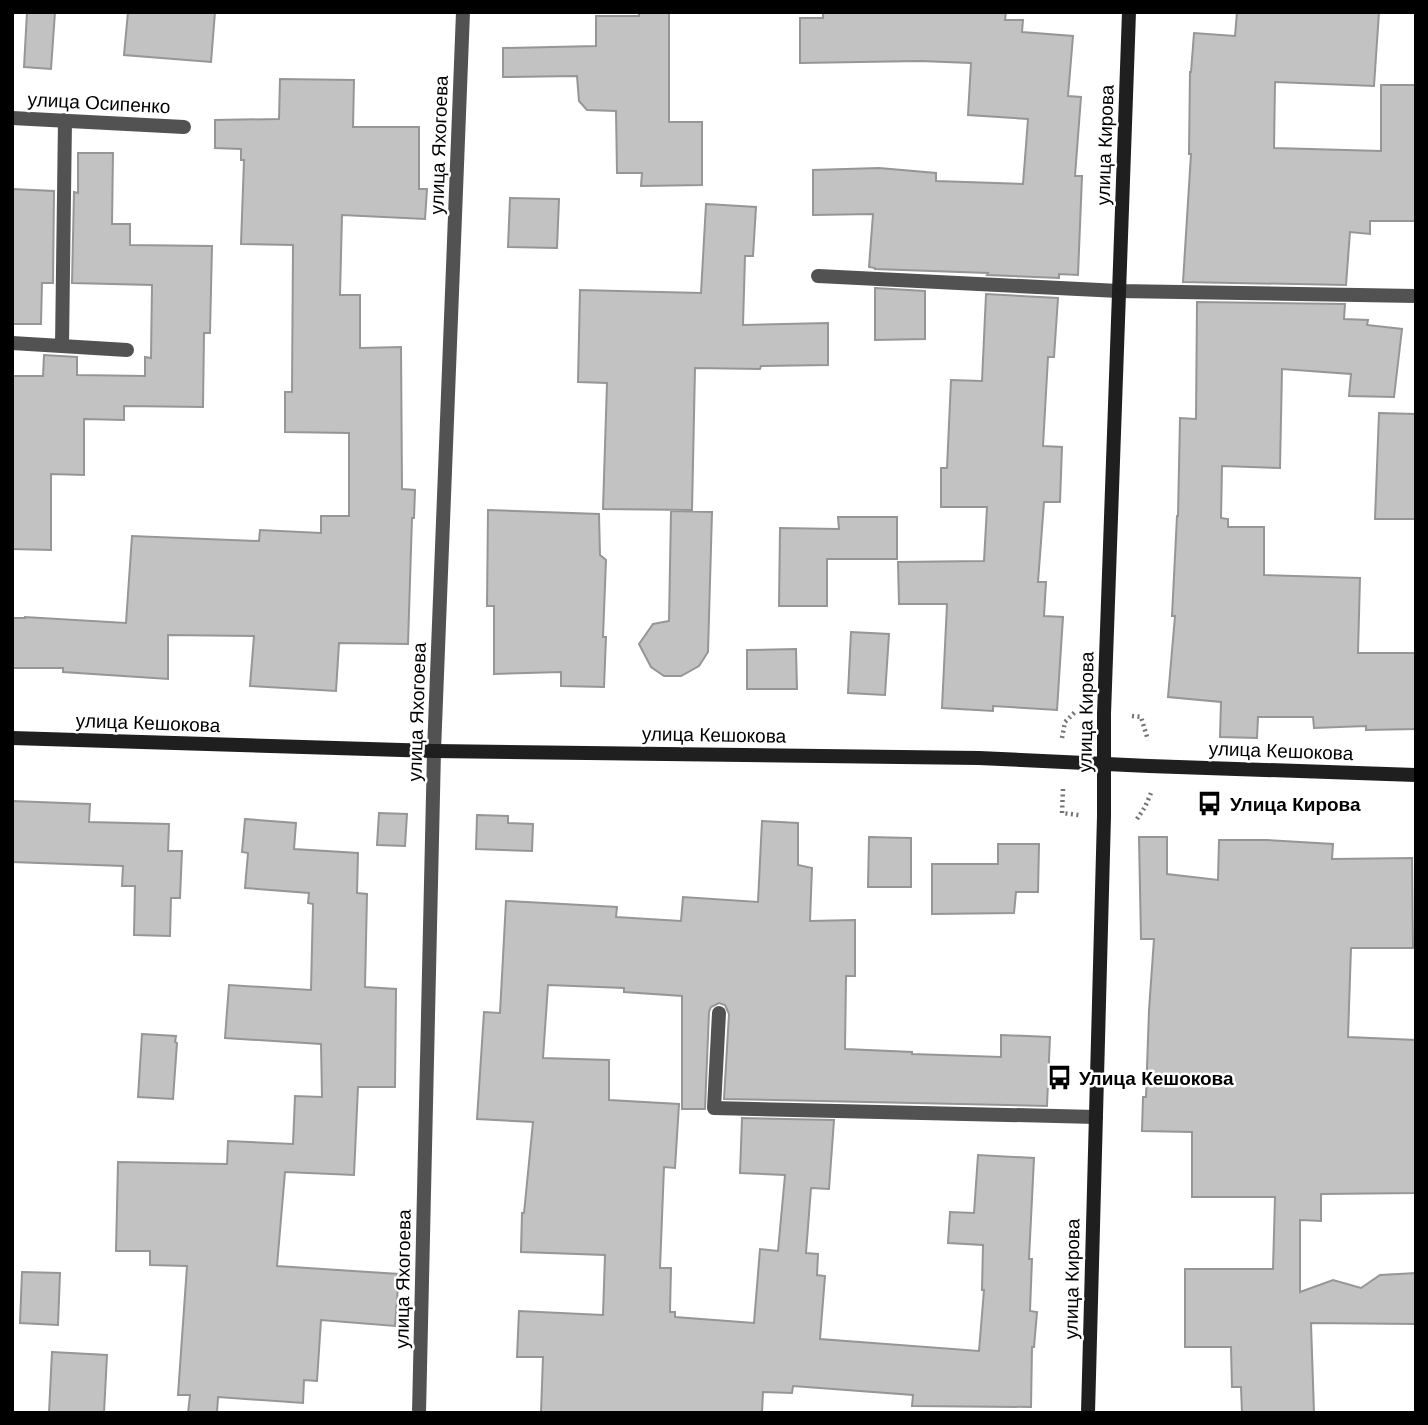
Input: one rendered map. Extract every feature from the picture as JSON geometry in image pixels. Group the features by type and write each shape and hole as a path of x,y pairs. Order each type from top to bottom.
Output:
{"main road":[{"name":"улица Кирова","path":"1088,1413 1104,700 1129,12"},
{"name":"улица Кешокова","path":"12,738 434,751 979,758 1416,775"}],"street":[{"name":"улица Яхогоева","path":"419,1413 434,751 463,12"},
{"name":"улица Осипенко","path":"12,118 184,127"},
{"path":"62,346 65,120"},
{"path":"818,276 1119,291 1416,296"},
{"path":"12,343 127,350"},
{"path":"719,1013 714,1108 1096,1117"}],"path":[{"path":"1062,738 1065,722 1075,712"},
{"path":"1132,716 1141,716 1148,740"},
{"path":"1063,789 1062,813 1082,815"},
{"path":"1137,819 1151,793"}],"building":[{"path":"27,12 55,12 51,69 24,67"},
{"path":"128,12 215,12 211,62 124,55"},
{"path":"639,12 669,12 669,122 702,122 702,185 641,186 642,173 617,173 616,111 587,110 579,101 577,76 503,77 503,48 596,46 596,16 639,16"},
{"path":"823,12 1006,12 1005,20 1023,20 1022,32 1073,36 1068,96 1081,97 1075,176 1082,176 1078,275 1059,274 1059,278 875,269 869,267 873,214 813,215 813,170 879,168 936,173 936,181 1023,184 1028,119 968,115 971,63 800,63 800,18 823,18"},
{"path":"1237,12 1379,12 1374,86 1275,82 1274,148 1381,151 1381,85 1416,85 1416,221 1370,221 1370,234 1350,232 1346,285 1183,282 1191,154 1190,72 1194,33 1235,36"},
{"path":"280,79 354,80 353,127 419,127 419,189 427,189 425,219 342,215 340,295 360,295 360,348 401,347 402,489 415,490 408,644 339,643 336,691 250,686 254,636 168,635 168,679 63,672 63,668 12,668 12,618 126,623 132,536 259,541 260,530 321,533 321,516 349,516 349,433 285,432 285,392 292,392 293,245 241,244 244,160 241,160 241,149 215,148 215,120 279,119"},
{"path":"78,153 113,153 112,224 130,224 130,245 212,246 210,333 204,333 203,407 124,406 124,420 84,419 84,475 51,474 51,550 12,549 12,376 43,376 44,355 77,357 77,375 145,376 145,357 151,358 152,285 72,283 74,192 78,193"},
{"path":"12,189 54,191 53,283 42,283 41,324 12,324"},
{"path":"510,198 559,199 557,248 508,247"},
{"path":"706,204 756,207 753,256 745,256 743,325 828,323 828,365 761,366 760,369 695,368 692,510 603,509 607,383 578,382 580,290 701,293"},
{"path":"875,288 925,291 925,339 875,340"},
{"path":"986,294 1058,298 1054,357 1048,357 1043,446 1062,447 1060,502 1044,502 1038,582 1046,582 1044,616 1063,617 1057,710 993,706 993,711 942,708 947,604 899,604 898,562 984,561 987,507 941,507 941,468 947,468 951,380 982,381"},
{"path":"1197,302 1345,304 1344,319 1368,320 1367,325 1402,329 1394,397 1349,396 1351,374 1282,369 1280,468 1222,466 1221,518 1228,519 1228,527 1264,527 1264,575 1360,578 1358,653 1416,653 1416,729 1366,730 1366,726 1314,728 1313,717 1258,717 1257,738 1220,737 1221,702 1168,697 1175,616 1172,616 1180,418 1196,419"},
{"path":"1379,413 1416,414 1416,519 1375,519"},
{"path":"488,510 599,514 600,555 606,560 604,687 561,686 561,672 494,674 494,606 487,606"},
{"path":"671,511 712,512 708,652 699,666 681,676 664,676 651,667 639,644 653,624 669,621"},
{"path":"838,517 897,517 897,559 827,559 827,606 779,606 780,528 839,529"},
{"path":"851,632 889,634 885,695 848,693"},
{"path":"796,649 797,689 747,689 747,650"},
{"path":"12,801 90,804 89,822 169,824 168,851 182,851 180,898 171,898 170,936 134,935 135,886 122,886 123,866 12,862"},
{"path":"379,813 407,814 405,846 377,845"},
{"path":"477,815 508,816 508,823 533,824 532,851 476,849"},
{"path":"245,819 296,823 294,849 358,853 357,893 367,894 365,987 396,989 395,1087 358,1087 354,1175 285,1172 277,1266 399,1274 395,1326 321,1320 317,1381 304,1380 303,1403 218,1397 217,1413 188,1413 190,1395 178,1395 187,1266 150,1265 150,1251 116,1251 118,1162 227,1164 228,1141 293,1144 295,1096 322,1097 321,1044 225,1038 229,985 311,990 313,904 308,903 309,893 245,888 248,853 242,852"},
{"path":"762,821 798,823 798,865 812,868 810,921 855,920 855,976 846,976 845,1049 1001,1057 1001,1035 1050,1037 1047,1106 724,1099 729,1014 725,1005 719,1003 711,1007 709,1012 705,1109 682,1109 682,996 624,992 624,988 548,985 543,1058 609,1060 609,1100 679,1104 675,1168 664,1167 660,1268 671,1268 670,1312 675,1312 675,1317 754,1323 760,1249 778,1251 785,1175 740,1173 742,1118 834,1120 829,1189 811,1188 806,1253 818,1254 817,1275 825,1276 820,1339 979,1351 984,1290 983,1245 948,1243 950,1212 974,1213 978,1155 1034,1158 1029,1259 1032,1259 1030,1311 1037,1312 1032,1347 1031,1407 912,1406 913,1395 793,1386 792,1393 763,1392 762,1413 541,1413 543,1357 517,1357 519,1311 603,1315 605,1255 521,1252 522,1213 533,1122 477,1119 484,1012 500,1013 506,901 617,907 616,917 681,921 683,897 758,902"},
{"path":"869,837 911,838 911,887 868,887"},
{"path":"1139,837 1167,837 1167,874 1218,880 1219,840 1333,844 1332,859 1412,858 1413,948 1351,948 1348,1037 1416,1040 1416,1193 1321,1194 1321,1221 1300,1220 1300,1292 1333,1280 1361,1288 1380,1275 1416,1273 1416,1324 1311,1323 1314,1413 1242,1413 1241,1387 1232,1387 1231,1347 1185,1347 1185,1269 1273,1269 1275,1197 1192,1197 1192,1132 1142,1131 1154,939 1141,939"},
{"path":"998,844 1039,844 1038,892 1016,892 1014,913 932,914 932,864 998,864"},
{"path":"142,1034 176,1036 173,1099 138,1097"},
{"path":"22,1272 60,1273 58,1325 20,1323"},
{"path":"52,1352 107,1355 104,1413 49,1413"}],"place":[{"name":"Улица Кирова","path":"1210,804"},
{"name":"Улица Кешокова","path":"1059,1078"}]}
